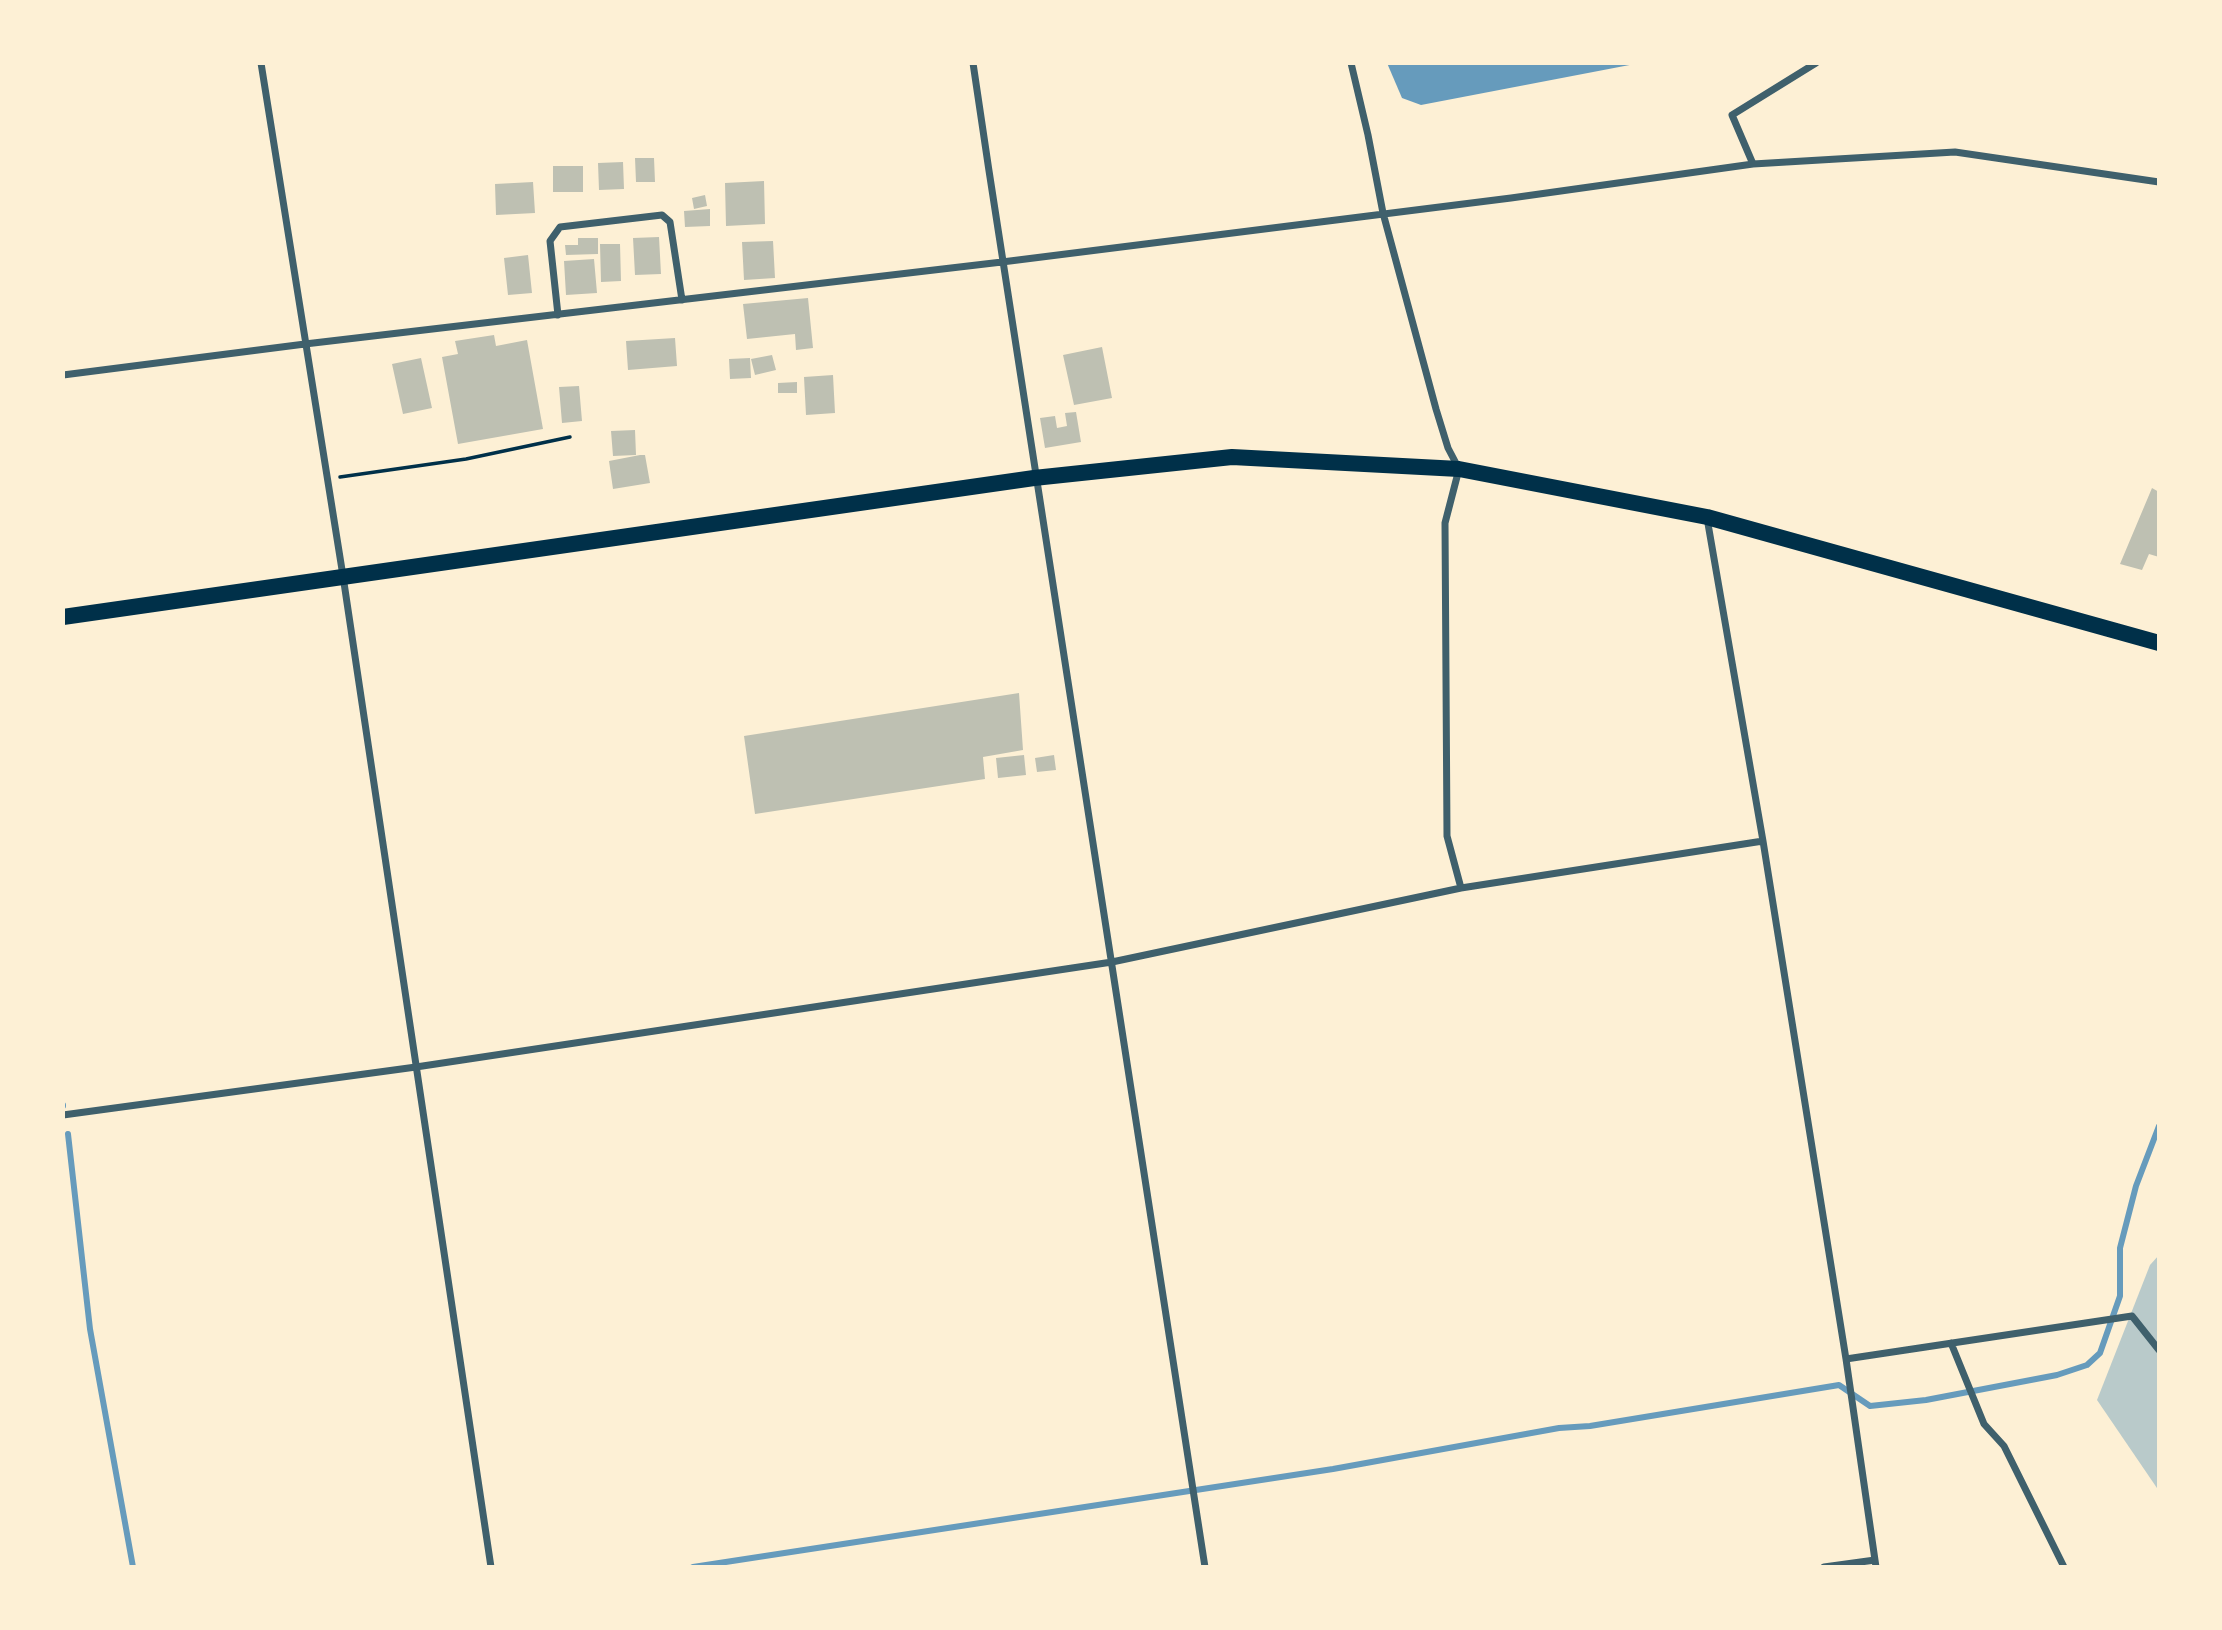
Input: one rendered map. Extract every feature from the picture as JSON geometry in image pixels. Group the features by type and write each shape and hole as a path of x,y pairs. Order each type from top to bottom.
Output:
{"main road":[{"path":"63,617 1034,478 1232,457 1460,469 1707,517 2159,643"}],"street":[{"path":"261,63 343,576 491,1567"},
{"path":"973,63 1034,478 1205,1567"},
{"path":"1351,63 1383,213 1440,422 1448,448 1460,469 1445,523 1445,536 1447,836 1461,888"},
{"path":"1753,164 1732,115 1816,63"},
{"path":"63,376 306,344 1002,262 1511,198 1753,164 1955,152 2159,182"},
{"path":"558,315 550,240 560,227 662,215 670,222 682,300"},
{"path":"1707,517 1763,841 1876,1563 1824,1567"},
{"path":"63,1115 416,1067 1112,962 1461,888 1763,841"},
{"path":"1846,1359 2132,1315 2159,1350"},
{"path":"1951,1343 1984,1424 2004,1446 2064,1567"}],"path":[{"path":"327,479 466,459 570,437"}],"shaded area":[{"path":"2159,1255 2159,1491 2097,1400 2150,1265"}],"water":[{"path":"1387,63 1640,63 1421,105 1402,98"}],"building":[{"path":"635,158 654,158 655,182 636,182"},
{"path":"623,162 624,189 599,190 598,163"},
{"path":"553,166 583,166 583,192 553,192"},
{"path":"764,181 765,224 726,226 725,183"},
{"path":"533,182 535,213 496,215 495,184"},
{"path":"705,195 707,206 694,209 692,198"},
{"path":"710,209 710,226 685,227 684,211"},
{"path":"659,237 661,274 635,275 633,238"},
{"path":"578,238 598,238 598,254 566,255 565,245 578,245"},
{"path":"773,241 775,278 744,280 742,242"},
{"path":"600,244 620,244 621,281 601,282"},
{"path":"528,255 532,293 508,295 504,258"},
{"path":"594,259 597,293 566,295 564,261"},
{"path":"808,298 813,348 796,350 795,334 747,339 743,304"},
{"path":"494,335 496,346 527,340 543,429 458,444 442,357 458,354 455,341"},
{"path":"675,338 677,366 628,370 626,341"},
{"path":"1102,347 1112,398 1074,405 1063,355"},
{"path":"772,355 776,370 755,375 751,359"},
{"path":"421,358 432,408 403,414 392,364"},
{"path":"750,358 751,378 730,379 729,359"},
{"path":"833,375 835,413 806,415 804,377"},
{"path":"797,382 797,393 778,393 778,383"},
{"path":"579,386 582,421 562,423 559,387"},
{"path":"1076,412 1081,442 1045,448 1040,418 1055,416 1057,428 1067,426 1065,413"},
{"path":"635,430 636,455 613,456 611,431"},
{"path":"645,455 650,483 613,489 609,461"},
{"path":"2152,488 2159,492 2159,557 2149,554 2142,570 2120,564"},
{"path":"1019,693 1023,750 983,757 985,779 755,814 744,736"},
{"path":"1024,755 1026,775 998,778 996,758"},
{"path":"1054,755 1056,770 1037,772 1035,758"}],"waterway":[{"path":"693,1567 1333,1469 1559,1428 1590,1426 1839,1385 1870,1406 1926,1400 2057,1375 2087,1365 2100,1353 2120,1296 2120,1248 2136,1186 2159,1126"},
{"path":"68,1134 90,1329 133,1567"}]}
